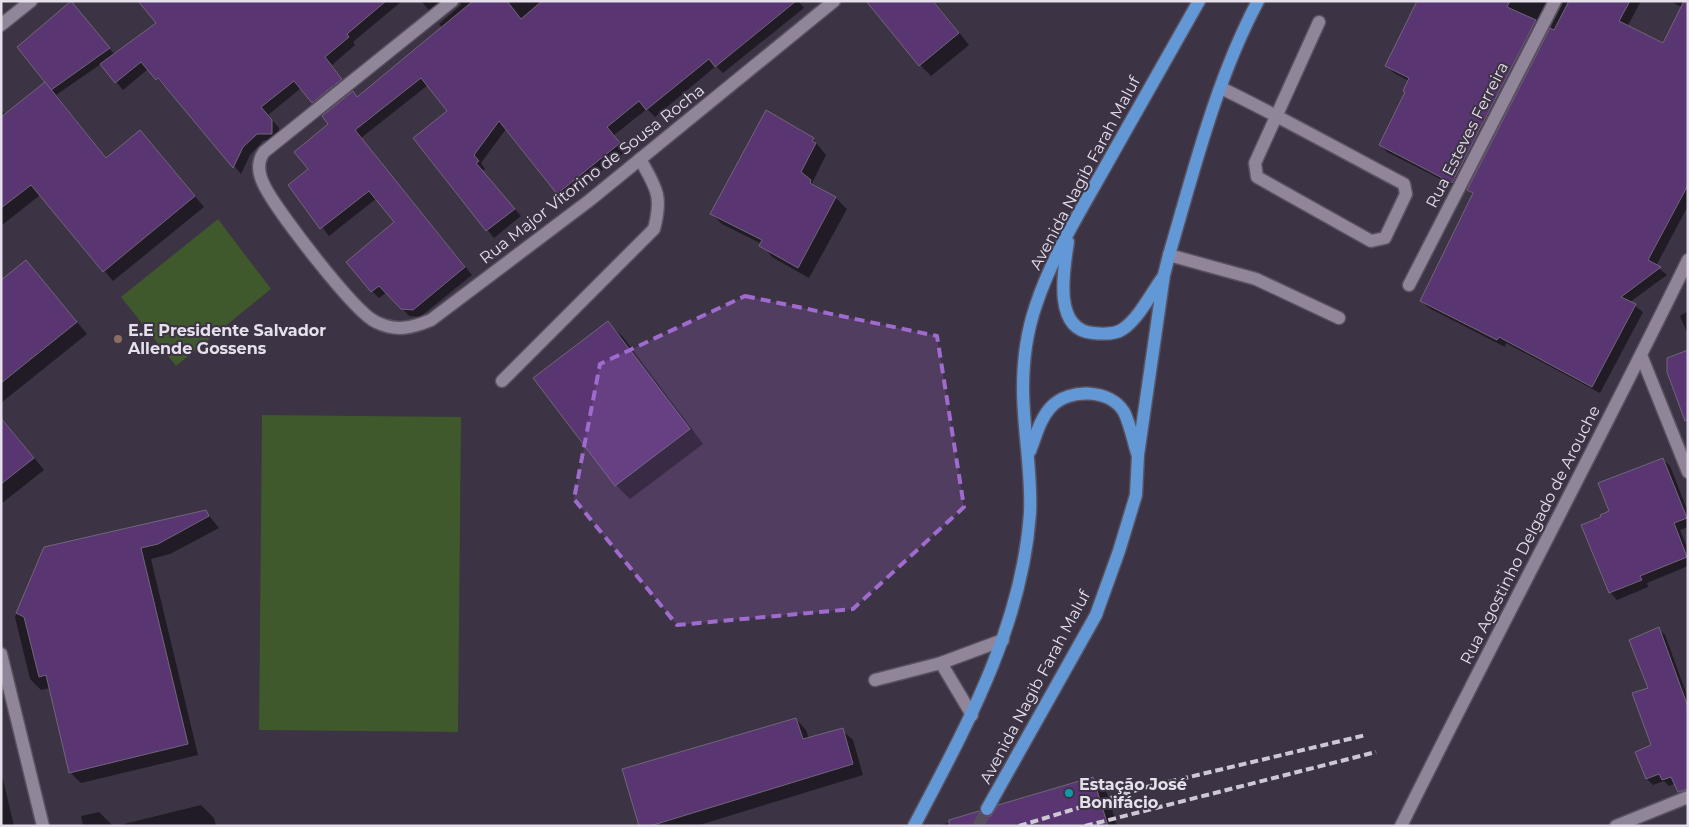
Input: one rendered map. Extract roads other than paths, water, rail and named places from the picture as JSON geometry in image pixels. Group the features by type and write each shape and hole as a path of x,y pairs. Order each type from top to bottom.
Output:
{"main road":[{"name":"Avenida Nagib Farah Maluf","path":"914,826 972,715 1003,640 1026,558 1030,511 1029,454 1023,388 1027,341 1036,305 1071,227 1199,1"},
{"name":"Avenida Nagib Farah Maluf","path":"987,809 1096,615 1120,551 1136,495 1138,455 1164,275 1169,255 1205,131 1258,1"},
{"path":"1071,227 1063,276 1064,305 1070,320 1090,333 1103,334 1122,330 1136,316 1164,275"},
{"path":"1029,454 1041,422 1051,407 1064,397 1082,394 1098,395 1114,400 1124,412 1138,455"}],"street":[{"path":"1,25 31,1"},
{"name":"Rua Major Vitorino de Sousa Rocha","path":"452,1 259,158 259,170 264,187 309,248 358,309 375,322 402,329 412,328 431,320 590,200 834,1"},
{"name":"Rua Esteves Ferreira","path":"1409,285 1555,1"},
{"path":"1222,88 1275,116 1404,184 1406,194 1385,238 1371,241 1257,177 1255,164 1275,116 1319,22"},
{"path":"502,381 654,229 659,208 657,189 640,158"},
{"path":"1169,255 1256,279 1339,318"},
{"name":"Rua Agostinho Delgado de Arouche","path":"1401,826 1688,260"},
{"path":"1673,289 1688,284"},
{"path":"1641,355 1688,472"},
{"path":"875,680 941,663 1003,640"},
{"path":"1,654 43,826"},
{"path":"941,663 972,715"},
{"path":"1616,826 1688,797"}],"tunnel":[{"path":"978,826 987,809"}],"railway":[{"path":"1019,826 1147,787 1366,735"},
{"path":"1085,826 1376,752"}],"place":[{"name":"E.E Presidente Salvador Allende Gossens","path":"118,339"},
{"name":"Estação José Bonifácio","path":"1069,793"}]}
